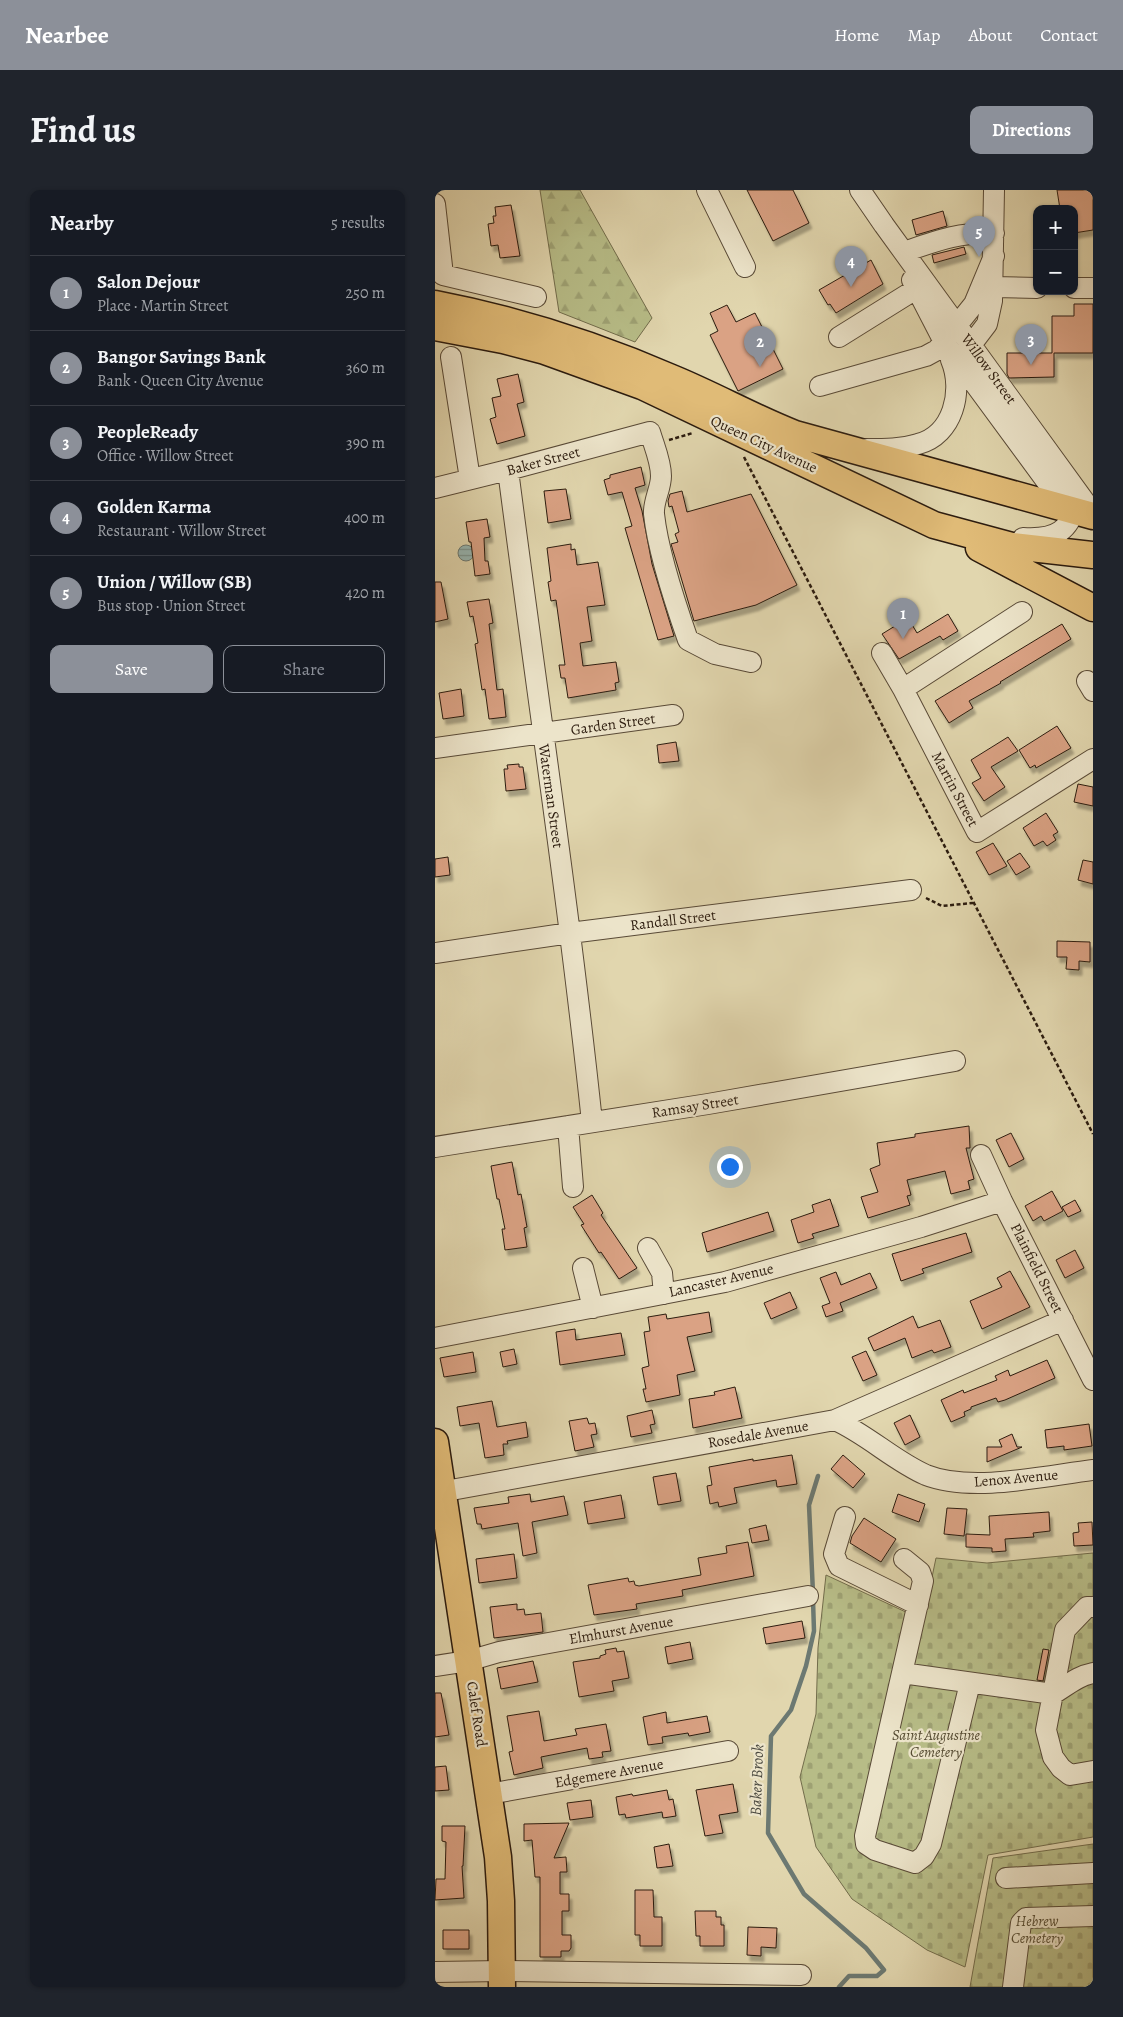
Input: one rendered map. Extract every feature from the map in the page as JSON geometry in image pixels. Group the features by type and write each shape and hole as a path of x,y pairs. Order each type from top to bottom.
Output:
{"main road":[{"name":"Queen City Avenue","path":"435,304 496,316 577,340 676,380 766,423 795,434 1079,509"},
{"name":"Queen City Avenue","path":"435,327 503,340 545,351 642,386 945,528 1012,546 1093,555"},
{"path":"1079,509 1093,549"},
{"path":"945,528 1093,608"},
{"name":"Calef Road","path":"435,1442 439,1492 468,1661 500,1877 502,1979"}],"street":[{"path":"707,190 745,267"},
{"name":"Willow Street","path":"860,190 971,345 1079,509"},
{"path":"971,345 987,324 993,287 994,190"},
{"path":"435,204 443,275 536,296"},
{"name":"Willow Street","path":"884,225 944,342 1079,509"},
{"path":"904,252 955,235 994,233"},
{"path":"821,386 926,356 937,350 974,304 994,256"},
{"path":"993,287 1033,288"},
{"path":"1078,288 1093,288"},
{"path":"839,336 917,289"},
{"path":"853,450 919,444 937,434 945,425 955,404 957,378 944,342"},
{"path":"451,357 470,479"},
{"path":"652,438 659,461 661,477 654,512 657,534 677,609 688,640 715,654 751,662"},
{"name":"Baker Street","path":"435,488 652,438"},
{"name":"Waterman Street","path":"508,470 570,933 592,1122"},
{"path":"945,528 1038,539 1047,538 1058,533 1069,523 1079,509"},
{"path":"903,689 1022,612"},
{"name":"Martin Street","path":"882,653 903,689 977,832 1093,759"},
{"name":"Garden Street","path":"435,748 673,715"},
{"name":"Randall Street","path":"435,953 570,933 911,890"},
{"name":"Ramsay Street","path":"435,1147 955,1062"},
{"path":"568,1126 573,1187"},
{"name":"Plainfield Street","path":"981,1155 1002,1201 1093,1380"},
{"name":"Lancaster Avenue","path":"435,1338 664,1294 760,1272 1002,1201"},
{"path":"648,1248 662,1273 664,1294"},
{"path":"583,1268 593,1308"},
{"name":"Rosedale Avenue","path":"439,1492 835,1420 1063,1320"},
{"name":"Lenox Avenue","path":"835,1420 860,1432 910,1466 943,1480 960,1483 990,1483 1093,1470"},
{"path":"845,1517 834,1554 839,1566 918,1604"},
{"path":"904,1559 921,1572 923,1581 865,1836 866,1844 875,1850 915,1863 924,1856 931,1844 970,1683"},
{"name":"Elmhurst Avenue","path":"435,1666 468,1661 499,1652 808,1596"},
{"path":"1093,1607 1087,1608 1065,1630 1046,1730 1053,1757 1061,1768 1071,1774 1093,1771"},
{"path":"902,1673 1053,1694 1068,1686 1075,1678 1093,1673"},
{"name":"Edgemere Avenue","path":"489,1794 728,1751"},
{"path":"1006,1878 1093,1873"},
{"path":"1013,1987 1021,1923 1027,1918 1093,1916"},
{"path":"435,1972 502,1979 745,1981 801,1975"}],"path":[{"path":"652,438 698,432"},
{"path":"742,453 1093,1134"},
{"path":"911,890 942,906 974,903"}],"green space":[{"path":"540,190 580,190 652,318 635,342 559,312"},
{"name":"Saint Augustine Cemetery","path":"1093,1553 1093,1837 988,1855 965,1967 927,1950 852,1899 816,1847 800,1777 816,1714 818,1648 826,1575 923,1620 936,1558 987,1563"},
{"name":"Hebrew Cemetery","path":"1093,1844 1093,1987 970,1987 993,1858"}],"water":[{"path":"463,545 469,545 474,550 472,559 463,561 458,556 458,550"}],"building":[{"path":"747,190 793,190 809,223 773,241"},
{"path":"1057,190 1093,190 1093,230 1078,232 1078,205 1059,205"},
{"path":"511,205 520,256 500,258 498,245 491,246 488,224 494,223 493,216 496,216 495,207"},
{"path":"943,211 947,226 916,235 912,220"},
{"path":"964,247 966,254 934,263 932,255"},
{"path":"871,260 883,284 836,313 830,304 828,305 819,290"},
{"path":"1074,304 1093,304 1093,353 1054,353 1054,377 1009,378 1007,374 1007,353 1052,353 1052,316 1074,316"},
{"path":"727,305 736,322 755,313 783,369 738,391 710,335 718,331 710,313"},
{"path":"518,374 524,402 517,404 525,436 497,444 490,419 496,417 492,398 501,396 497,379"},
{"path":"641,467 645,485 635,488 642,511 652,564 674,636 658,640 625,528 632,526 622,492 608,495 604,480 610,478 610,475"},
{"path":"566,489 571,519 548,523 544,491"},
{"path":"682,491 687,512 751,494 797,585 756,605 694,621 671,544 678,542 675,534 679,532 672,506 669,507 668,501 670,494"},
{"path":"487,519 490,537 484,538 485,561 488,561 490,574 475,576 471,542 469,542 466,522"},
{"path":"571,544 571,550 575,549 577,565 598,562 605,605 587,607 592,641 580,643 583,666 616,662 619,682 615,683 616,690 568,698 565,678 561,678 559,665 565,665 556,600 551,601 548,582 551,581 547,548"},
{"path":"435,582 441,582 448,619 435,622"},
{"path":"489,599 493,623 489,624 497,690 503,689 506,717 489,719 485,689 482,690 475,644 478,643 473,616 470,617 467,602"},
{"path":"948,614 958,631 943,640 940,636 899,659 882,634 908,618 917,633"},
{"path":"1062,624 1071,639 969,701 973,708 949,723 935,701"},
{"path":"461,689 464,716 443,719 439,693"},
{"path":"1057,726 1071,748 1036,768 1035,765 1030,768 1019,750"},
{"path":"1008,737 1018,751 991,767 1005,787 984,801 972,783 981,778 971,760"},
{"path":"676,742 679,761 659,763 657,745"},
{"path":"519,764 519,767 523,767 526,789 506,791 504,769 508,769 507,765"},
{"path":"1078,784 1093,787 1093,806 1074,802"},
{"path":"1046,813 1058,832 1053,835 1056,840 1047,846 1043,841 1034,846 1023,828"},
{"path":"993,843 1007,866 989,875 976,852"},
{"path":"1020,853 1030,867 1016,875 1007,861"},
{"path":"448,857 450,875 435,877 435,859"},
{"path":"1083,860 1093,862 1093,884 1078,880"},
{"path":"1057,941 1090,942 1090,962 1079,961 1079,970 1066,969 1067,957 1057,957"},
{"path":"969,1126 970,1148 966,1148 974,1179 968,1181 970,1189 951,1194 945,1171 907,1180 911,1195 907,1196 910,1205 868,1218 861,1197 878,1192 870,1169 880,1165 877,1143 915,1137 915,1134"},
{"path":"1011,1133 1024,1159 1009,1167 996,1140"},
{"path":"512,1162 518,1195 521,1194 527,1227 524,1228 527,1247 505,1250 502,1229 505,1229 491,1166"},
{"path":"1052,1191 1063,1211 1044,1221 1041,1216 1033,1221 1025,1206"},
{"path":"592,1195 603,1213 601,1215 637,1268 619,1279 581,1225 584,1224 573,1207"},
{"path":"830,1199 839,1226 812,1234 814,1238 798,1243 791,1220 814,1212 812,1205"},
{"path":"1075,1200 1081,1211 1068,1217 1062,1207"},
{"path":"768,1212 774,1231 707,1252 702,1233"},
{"path":"966,1233 972,1252 922,1269 924,1273 901,1281 892,1254"},
{"path":"1075,1250 1084,1268 1065,1278 1056,1260"},
{"path":"1010,1271 1030,1307 982,1329 970,1301 1002,1287 997,1278"},
{"path":"836,1272 841,1285 870,1273 877,1288 840,1303 843,1311 826,1317 822,1306 830,1303 820,1278"},
{"path":"790,1292 797,1308 771,1319 764,1303"},
{"path":"709,1312 712,1332 687,1337 695,1371 677,1375 680,1395 646,1402 643,1389 646,1389 642,1368 649,1366 644,1332 650,1331 648,1317 666,1314 667,1319"},
{"path":"913,1316 918,1328 940,1320 951,1347 934,1353 932,1350 912,1358 905,1338 874,1351 868,1338"},
{"path":"575,1329 576,1340 621,1333 625,1355 560,1365 556,1332"},
{"path":"514,1349 517,1364 503,1367 500,1352"},
{"path":"866,1351 877,1375 863,1381 852,1357"},
{"path":"473,1352 476,1372 444,1377 440,1358"},
{"path":"1047,1360 1055,1378 1005,1400 998,1402 996,1398 971,1407 971,1409 964,1412 965,1416 951,1422 941,1400 963,1390 964,1393 997,1380 995,1376 1008,1370 1010,1376"},
{"path":"735,1387 742,1418 693,1428 689,1399 715,1395 714,1392"},
{"path":"492,1401 497,1427 526,1422 528,1437 507,1441 508,1444 503,1444 504,1455 485,1458 479,1423 460,1426 457,1407"},
{"path":"652,1410 655,1424 650,1425 652,1433 631,1437 627,1416"},
{"path":"910,1415 920,1437 905,1445 894,1423"},
{"path":"587,1418 589,1424 595,1423 597,1434 591,1435 594,1447 575,1451 569,1421"},
{"path":"1089,1424 1092,1446 1064,1450 1064,1446 1047,1448 1045,1430"},
{"path":"1012,1434 1017,1447 1022,1447 987,1462 987,1447 1002,1447 999,1440"},
{"path":"792,1455 797,1484 777,1487 776,1480 734,1488 737,1503 719,1507 718,1502 710,1504 707,1486 712,1485 709,1467 753,1459 753,1461"},
{"path":"843,1455 865,1474 853,1488 831,1469"},
{"path":"676,1473 681,1501 658,1505 653,1477"},
{"path":"530,1494 531,1502 564,1496 568,1515 532,1522 537,1553 523,1556 518,1523 482,1529 481,1524 477,1524 474,1508 509,1503 508,1497"},
{"path":"898,1494 925,1504 919,1522 892,1512"},
{"path":"621,1495 625,1518 588,1524 584,1502"},
{"path":"947,1508 967,1509 964,1536 944,1534"},
{"path":"1049,1512 1050,1531 1033,1533 1034,1537 1005,1539 1006,1551 992,1552 992,1548 966,1547 966,1534 990,1535 989,1516"},
{"path":"864,1518 896,1539 881,1562 850,1543 852,1536"},
{"path":"1092,1522 1093,1545 1074,1546 1073,1533 1079,1532 1078,1523"},
{"path":"766,1525 769,1540 752,1543 749,1529"},
{"path":"748,1542 754,1576 682,1590 683,1596 636,1604 637,1609 594,1615 588,1585 628,1578 629,1582 634,1581 635,1585 639,1586 701,1575 698,1558 727,1553 726,1546"},
{"path":"514,1554 517,1578 479,1583 476,1559"},
{"path":"517,1604 517,1610 524,1609 525,1615 541,1613 543,1632 494,1638 490,1607"},
{"path":"802,1621 805,1638 766,1644 763,1628"},
{"path":"690,1642 693,1659 668,1664 665,1647"},
{"path":"616,1648 617,1652 624,1651 629,1678 612,1681 614,1691 579,1697 573,1662 600,1658 600,1656 606,1654 605,1650"},
{"path":"1043,1649 1049,1650 1043,1681 1037,1680"},
{"path":"533,1661 538,1682 501,1689 497,1668"},
{"path":"435,1693 441,1693 449,1735 435,1737"},
{"path":"539,1711 544,1741 577,1735 575,1729 606,1724 611,1751 602,1752 603,1757 589,1759 587,1748 541,1757 543,1768 514,1775 509,1752 513,1751 507,1716"},
{"path":"666,1712 667,1723 707,1716 710,1732 689,1736 688,1733 662,1737 663,1743 648,1745 643,1717"},
{"path":"446,1766 449,1790 435,1791 435,1767"},
{"path":"733,1784 738,1812 719,1815 723,1833 705,1836 696,1790"},
{"path":"667,1790 669,1800 673,1799 676,1816 663,1818 662,1812 626,1818 625,1814 619,1815 616,1797"},
{"path":"591,1800 593,1817 570,1820 567,1803"},
{"path":"569,1823 554,1858 566,1857 567,1872 560,1872 560,1894 569,1894 569,1911 562,1911 562,1935 571,1935 571,1948 569,1951 561,1951 561,1957 540,1957 540,1877 535,1877 532,1840 524,1841 524,1824"},
{"path":"442,1826 465,1826 462,1866 464,1898 435,1900 436,1879 445,1879 446,1842 442,1841"},
{"path":"669,1844 673,1866 657,1868 654,1847"},
{"path":"635,1890 653,1890 654,1917 662,1917 662,1946 640,1946 640,1935 635,1935"},
{"path":"695,1911 716,1911 716,1917 721,1917 721,1925 724,1925 724,1946 700,1946 700,1936 696,1936"},
{"path":"748,1927 777,1928 776,1948 761,1947 761,1956 747,1955"},
{"path":"443,1930 469,1930 469,1949 443,1949"}],"waterway":[{"name":"Baker Brook","path":"813,1593 809,1505 818,1476"},
{"name":"Baker Brook","path":"813,1600 814,1631 806,1666 791,1710 771,1736 768,1833 804,1894 866,1948 884,1970 877,1976 849,1976 839,1987"}],"place":[{"name":"Union / Willow (SB)","path":"979,257"},
{"name":"Golden Karma","path":"851,287"},
{"name":"PeopleReady","path":"1031,365"},
{"name":"Bangor Savings Bank","path":"760,367"},
{"name":"Salon Dejour","path":"903,639"}]}
